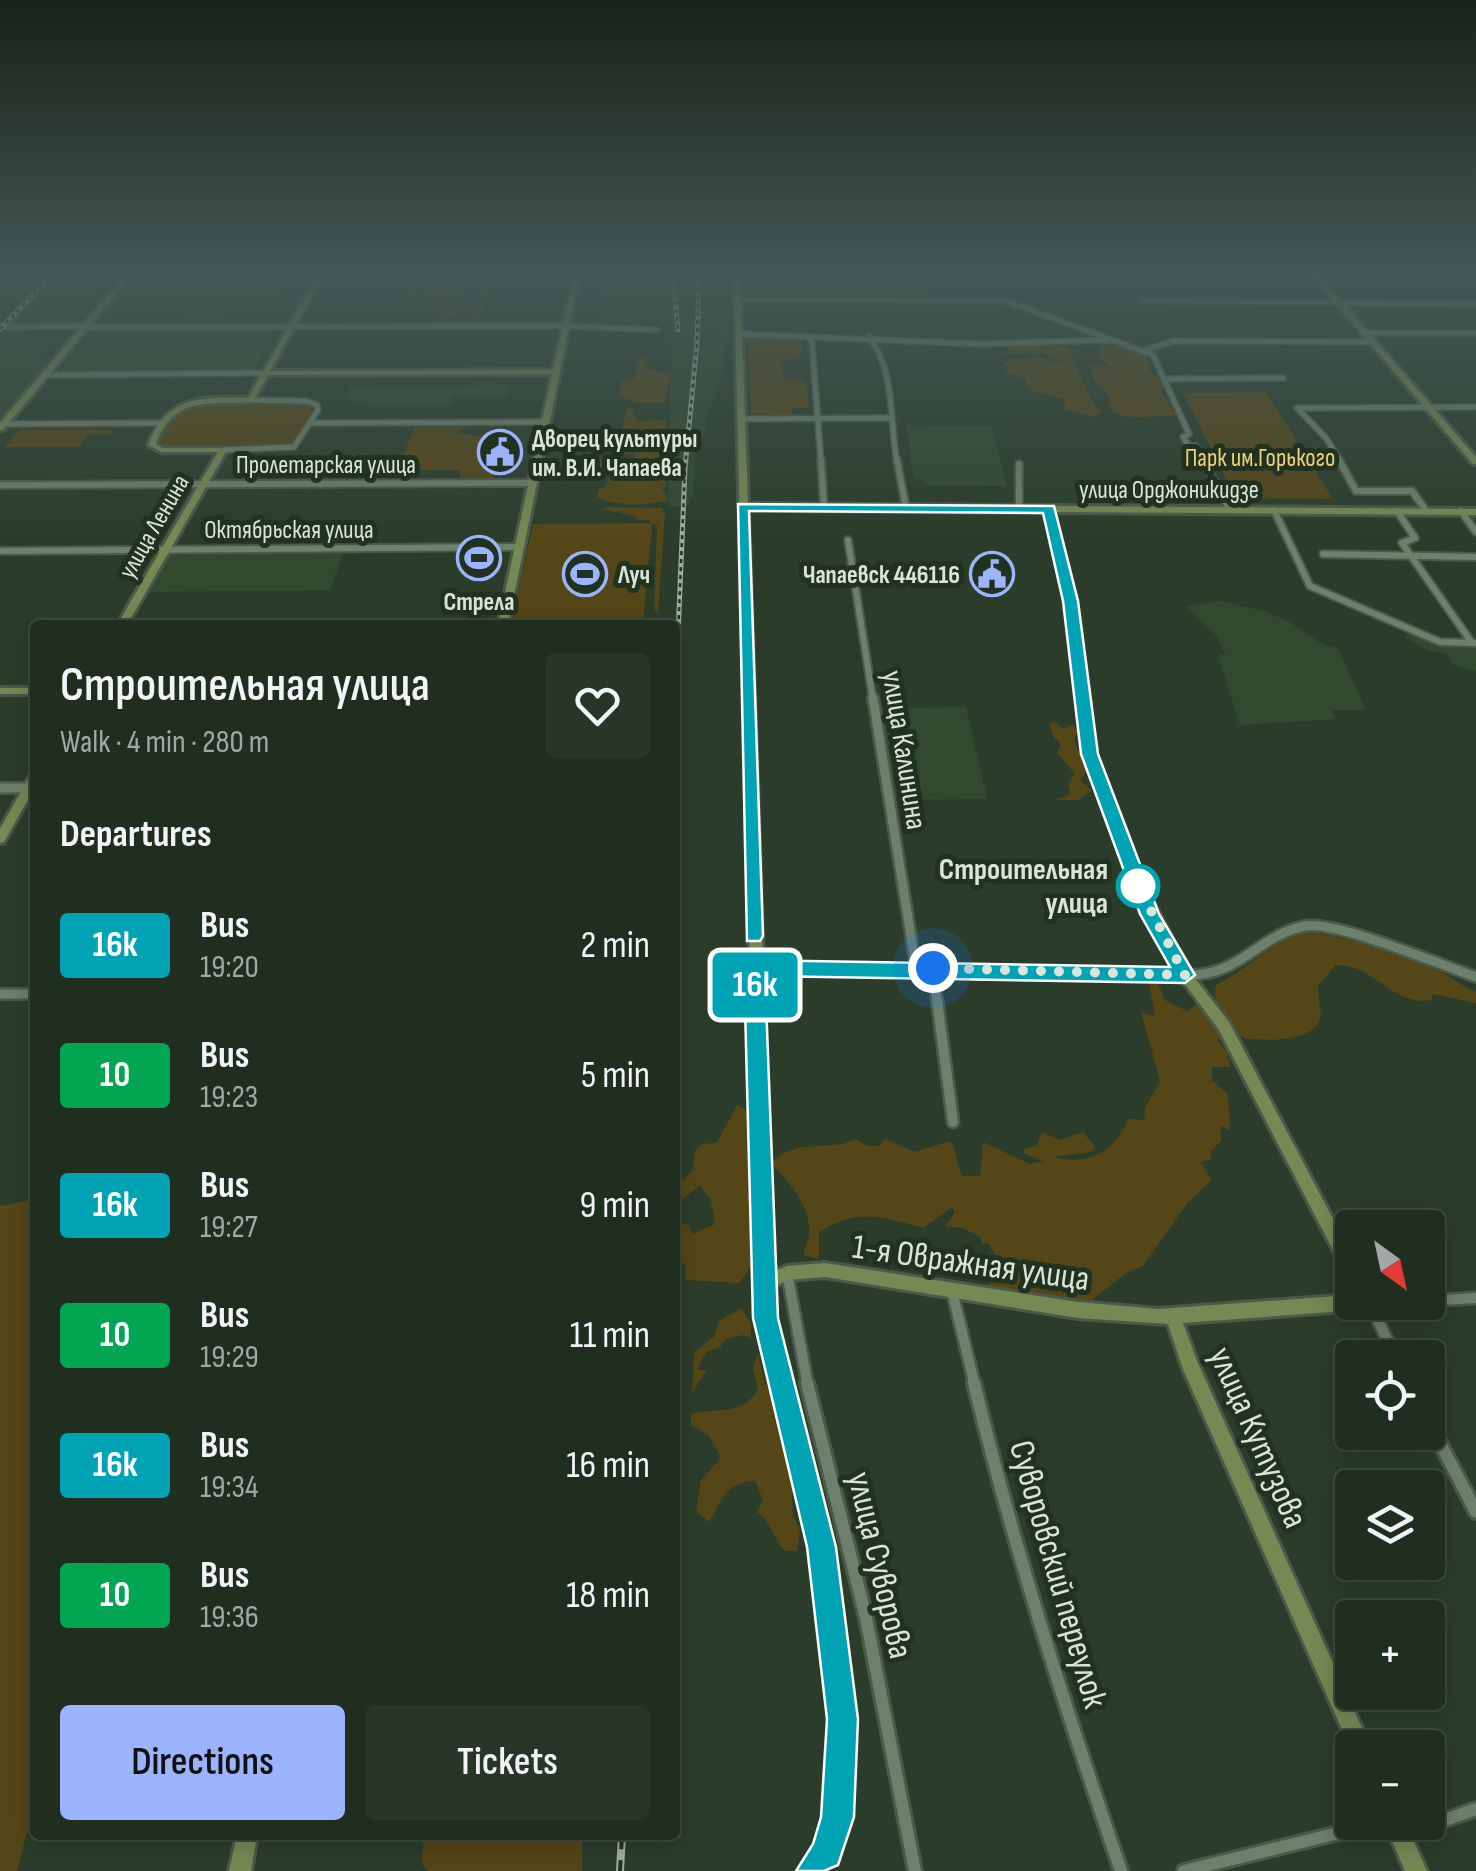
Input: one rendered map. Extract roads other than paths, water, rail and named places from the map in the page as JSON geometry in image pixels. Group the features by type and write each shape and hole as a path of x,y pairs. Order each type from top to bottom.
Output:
{"street":[{"path":"2,426 58,360"},
{"path":"250,400 273,360"},
{"path":"504,620 559,360"},
{"path":"740,360 766,1318 822,1547 838,1662 843,1767 838,1817 826,1854 812,1871"},
{"path":"813,360 824,507"},
{"path":"884,360 894,404 889,418 906,508"},
{"path":"1156,360 1190,434 1183,437 1190,446 1196,446 1230,510"},
{"path":"1388,360 1476,462"},
{"path":"46,375 556,372"},
{"path":"1166,379 1283,378"},
{"path":"2,426 163,423 174,408 189,402 250,400 314,403 318,410 312,423 546,422"},
{"path":"1428,512 1412,490 1356,491 1329,442 1320,430 1306,425 1297,408 1476,407"},
{"path":"742,419 889,418"},
{"name":"улица Ленина","path":"163,423 152,442 156,449 223,450 287,449 300,443 312,423"},
{"name":"улица Ленина","path":"125,620 223,450"},
{"path":"1019,464 1020,508"},
{"name":"Пролетарская улица","path":"0,485 532,483"},
{"name":"улица Орджоникидзе","path":"742,507 1476,512"},
{"path":"1049,509 1071,601 1090,754 1150,914 1185,975 1224,1026 1335,1238"},
{"path":"1274,510 1310,586 1440,642 1474,643"},
{"path":"1397,512 1414,538 1402,543 1474,643"},
{"path":"1460,512 1476,532"},
{"name":"улица Калинина","path":"848,540 916,968"},
{"name":"Октябрьская улица","path":"0,551 519,547"},
{"path":"1323,554 1476,557"},
{"path":"0,692 30,691"},
{"path":"0,788 30,785"},
{"path":"0,839 30,790"},
{"path":"754,968 933,968 1196,977 1255,956 1300,923 1320,924 1476,976"},
{"path":"933,968 953,1122"},
{"path":"0,994 30,994"},
{"name":"1-я Овражная улица","path":"764,1288 787,1273 825,1270 1078,1310 1173,1316 1335,1304"},
{"name":"улица Суворова","path":"787,1273 810,1399 866,1618 914,1871"},
{"name":"Суворовский переулок","path":"952,1291 1001,1494 1054,1674 1121,1871"},
{"path":"1445,1300 1476,1298"},
{"name":"улица Кутузова","path":"1173,1316 1189,1362 1353,1730"},
{"path":"1444,1450 1476,1512"},
{"path":"1445,1816 1476,1809"},
{"path":"1184,1871 1335,1839"},
{"path":"240,1871 246,1840"},
{"path":"1400,1840 1416,1871"}],"railway":[{"path":"679,620 685,468 695,360"},
{"path":"620,1871 622,1840"}],"place":[{"name":"Дворец культуры им. В.И. Чапаева","path":"500,452"},
{"name":"Стрела","path":"479,558"},
{"name":"Луч","path":"585,574"},
{"name":"Чапаевск 446116","path":"992,574"},
{"name":"Строительная улица","path":"1138,886"}],"park label":[{"name":"Парк им.Горького","path":"1260,457"}]}
